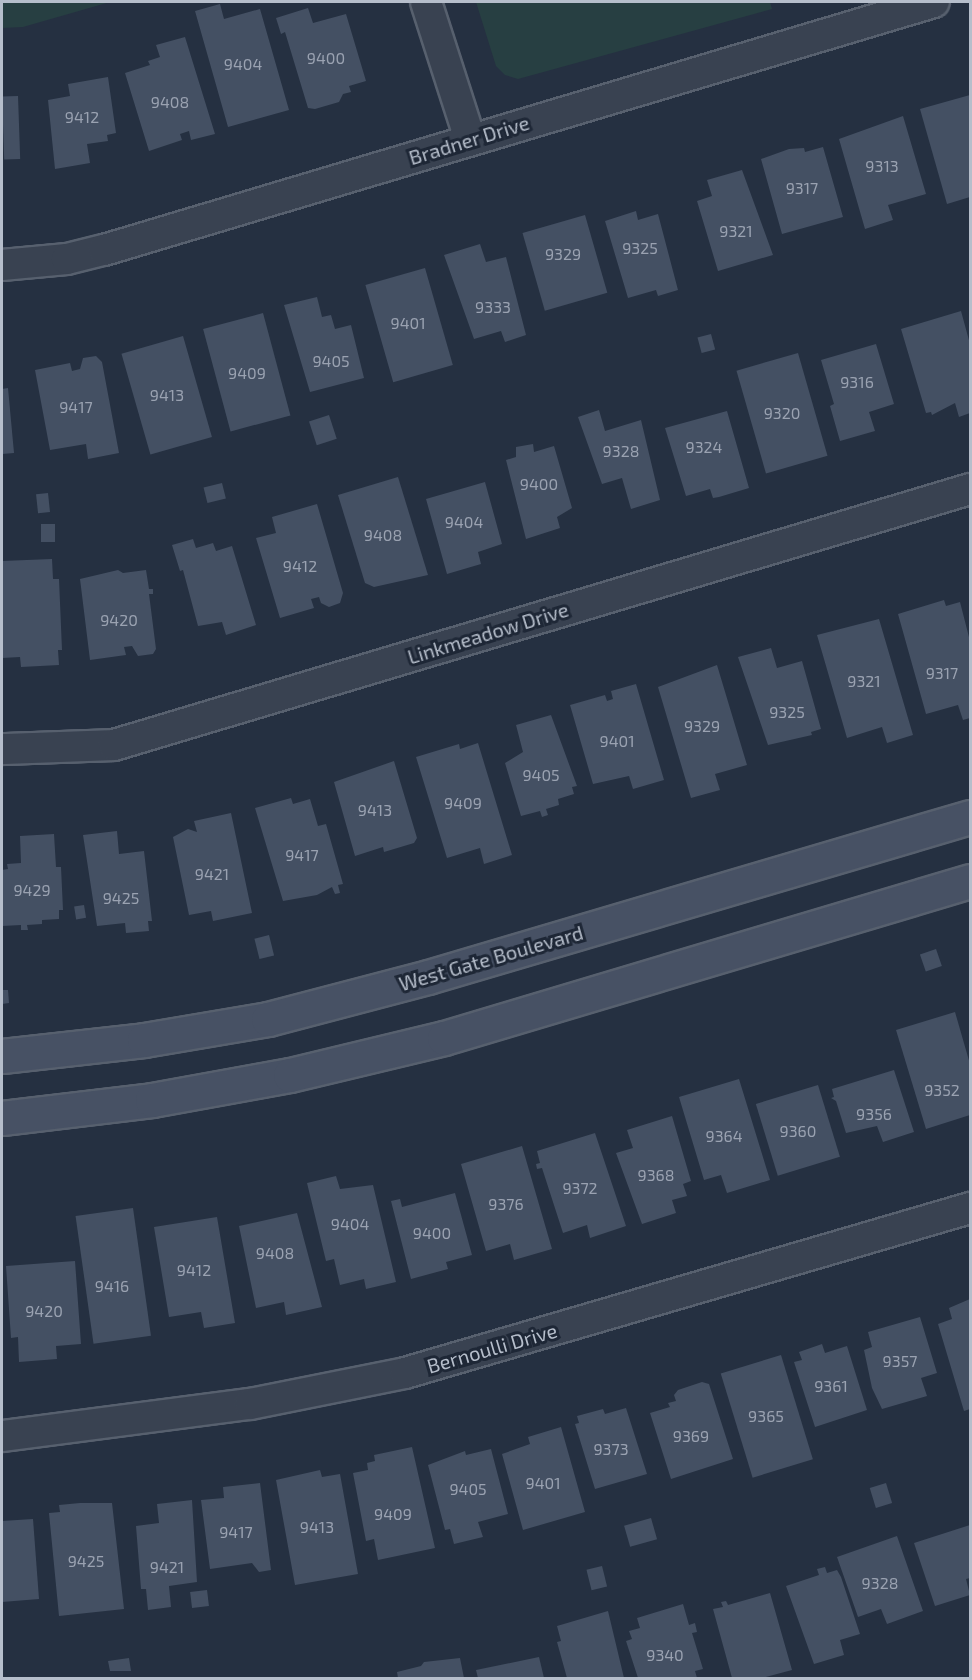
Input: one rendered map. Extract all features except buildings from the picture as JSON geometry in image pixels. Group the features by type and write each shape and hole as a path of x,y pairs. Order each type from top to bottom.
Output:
{"main road":[{"name":"West Gate Boulevard","path":"2,1056 144,1040 268,1019 428,977 970,817"},
{"path":"2,1118 152,1100 334,1065 444,1038 970,881"}],"street":[{"path":"426,2 470,139"},
{"name":"Bradner Drive","path":"2,265 67,259 104,250 934,2"},
{"name":"Linkmeadow Drive","path":"2,748 114,746 970,489"},
{"name":"Bernoulli Drive","path":"2,1436 250,1404 405,1373 970,1208"}],"green space":[{"path":"2,2 110,2 23,27 2,28"},
{"path":"476,2 770,2 772,9 518,79 505,75 496,66"}]}
